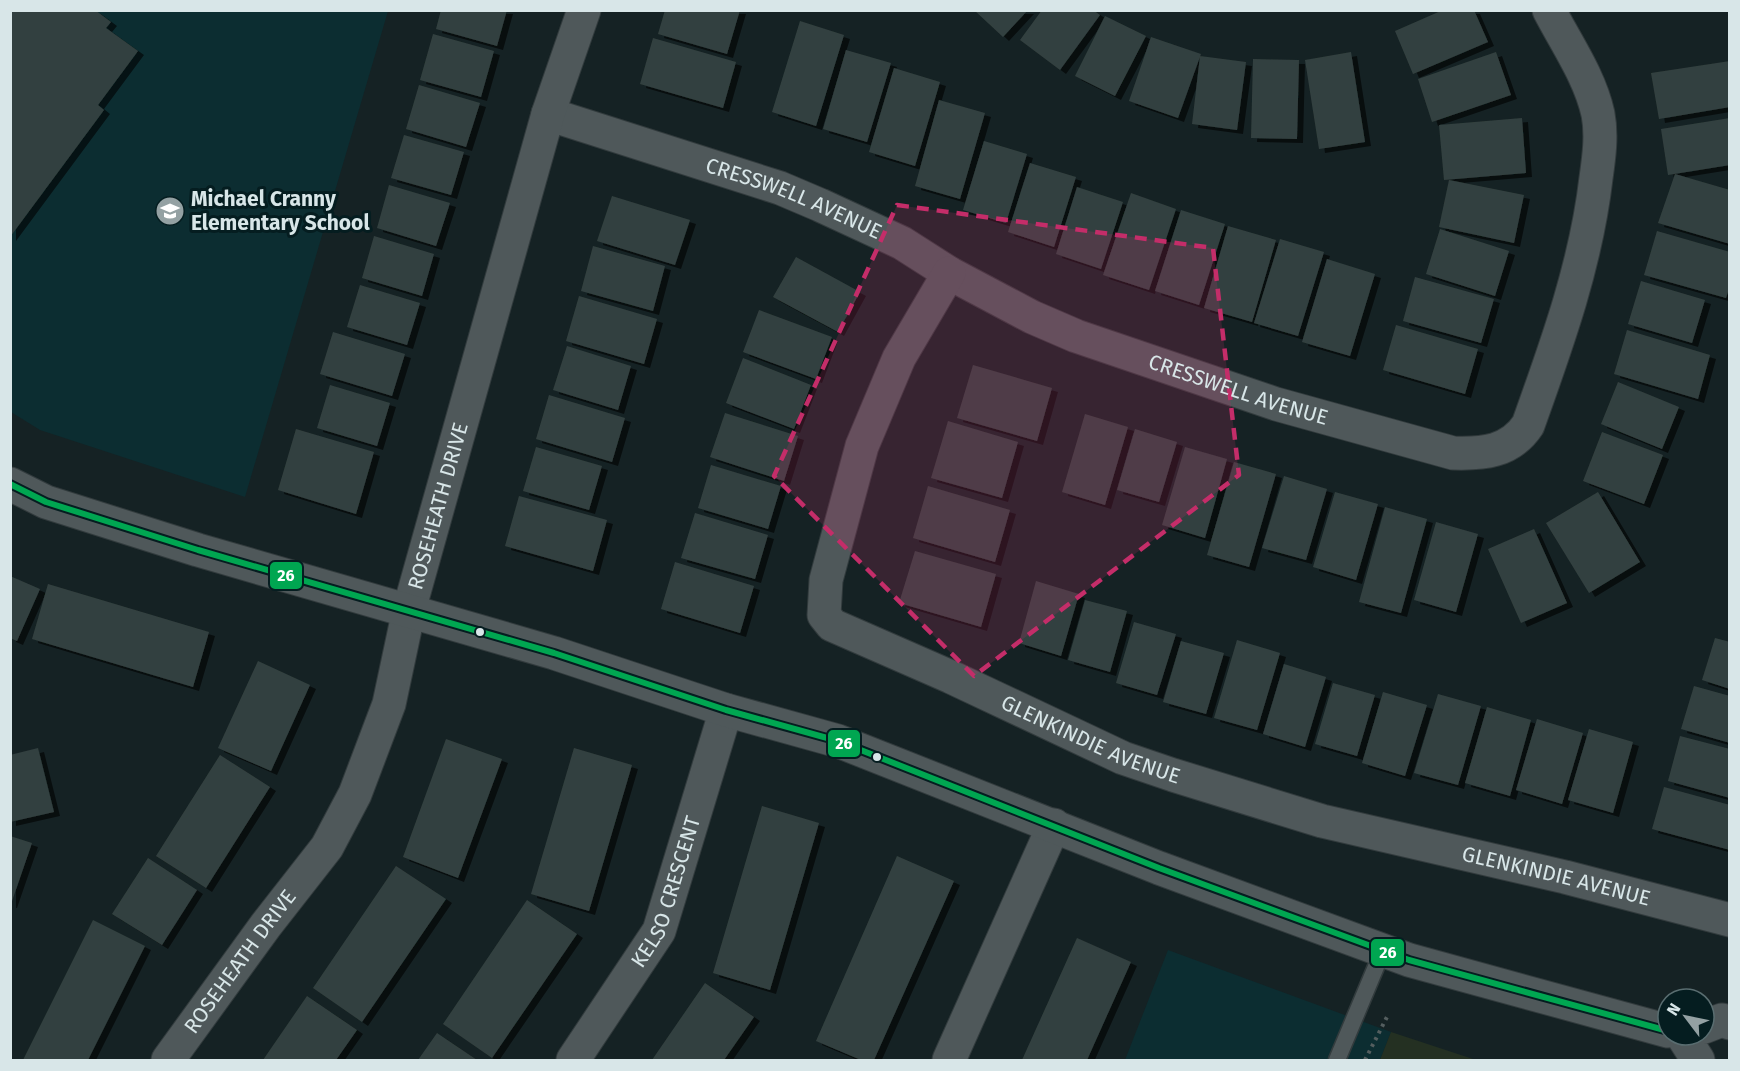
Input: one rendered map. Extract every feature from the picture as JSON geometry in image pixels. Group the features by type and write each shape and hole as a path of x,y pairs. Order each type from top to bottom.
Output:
{"street":[{"name":"ROSEHEATH DRIVE","path":"168,1060 266,925 327,847 356,794 389,704 409,610 548,114 584,10"},
{"name":"CRESSWELL AVENUE","path":"548,114 780,188 902,243 949,273 1032,317 1076,336 1276,404 1454,453 1479,454 1496,450 1518,440 1528,425 1567,318 1594,198 1599,151 1598,114 1583,74 1549,10"},
{"name":"GLENKINDIE AVENUE","path":"949,273 899,358 862,446 826,580 824,615 832,625 951,677 1123,758 1173,775 1322,821 1565,877 1730,920"},
{"path":"10,484 57,506 314,584 554,653 726,710 838,741 1232,896 1383,950 1656,1028"},
{"name":"KELSO CRESCENT","path":"573,1060 659,931 726,710"},
{"path":"949,1060 1054,825"},
{"path":"1690,1047 1698,1060"}],"lane":[{"path":"1336,1060 1383,950"}],"path":[{"path":"1365,1060 1388,1015"}],"highlighted area":[{"path":"897,205 1213,248 1239,475 974,676 774,476"}],"shaded area":[{"name":"Michael Cranny Elementary School","path":"10,11 388,11 245,497 40,430 11,412"},
{"path":"1168,950 1391,1032 1380,1060 1125,1060"}],"green space":[{"path":"1391,1032 1476,1060 1380,1060"}],"building":[{"path":"10,10 95,10 111,22 106,28 138,51 98,105 104,110 10,237"},
{"path":"441,10 507,10 497,46 436,29"},
{"path":"665,10 740,10 727,54 658,34"},
{"path":"974,10 1028,10 1003,37"},
{"path":"1042,10 1093,10 1100,15 1060,70 1020,40"},
{"path":"1443,10 1474,10 1488,42 1413,74 1395,31"},
{"path":"1105,16 1146,36 1115,96 1075,76"},
{"path":"800,21 844,35 816,126 772,112"},
{"path":"433,34 494,51 481,97 420,80"},
{"path":"1151,37 1201,54 1178,118 1129,101"},
{"path":"653,38 736,62 723,108 640,84"},
{"path":"846,50 891,63 867,142 823,129"},
{"path":"1351,52 1365,142 1319,149 1305,60"},
{"path":"1496,52 1511,95 1432,122 1418,79"},
{"path":"1200,56 1246,62 1237,130 1192,124"},
{"path":"1253,59 1299,60 1297,139 1251,138"},
{"path":"1730,61 1730,107 1659,119 1651,73"},
{"path":"894,68 940,82 915,166 869,152"},
{"path":"419,85 480,103 466,147 406,129"},
{"path":"939,100 985,113 960,199 915,186"},
{"path":"1522,118 1526,173 1444,180 1439,125"},
{"path":"1730,118 1730,165 1668,175 1661,129"},
{"path":"404,135 464,152 451,195 391,178"},
{"path":"984,141 1027,154 1006,223 963,210"},
{"path":"1030,163 1076,177 1054,247 1008,232"},
{"path":"1675,174 1730,190 1730,244 1658,223"},
{"path":"1449,180 1524,195 1514,243 1439,227"},
{"path":"389,185 450,203 436,246 377,228"},
{"path":"1077,187 1123,202 1101,269 1056,254"},
{"path":"1131,193 1176,209 1149,290 1103,275"},
{"path":"612,196 690,220 675,265 597,241"},
{"path":"1181,210 1225,224 1199,305 1155,291"},
{"path":"1228,226 1276,240 1252,322 1204,308"},
{"path":"1440,229 1509,251 1495,296 1426,274"},
{"path":"1657,231 1730,252 1730,286 1726,298 1644,275"},
{"path":"374,236 434,254 422,296 362,278"},
{"path":"1280,239 1324,252 1298,336 1254,323"},
{"path":"593,246 665,266 653,311 581,291"},
{"path":"796,257 860,292 838,332 773,297"},
{"path":"1327,259 1375,274 1350,356 1302,342"},
{"path":"1415,277 1494,299 1481,343 1403,321"},
{"path":"1641,281 1705,300 1692,343 1628,324"},
{"path":"360,285 420,303 407,345 347,327"},
{"path":"579,296 657,319 644,364 566,341"},
{"path":"759,310 832,337 816,379 743,352"},
{"path":"1396,325 1478,349 1465,394 1383,370"},
{"path":"1627,330 1710,355 1698,399 1614,374"},
{"path":"333,332 405,354 392,396 320,374"},
{"path":"567,346 631,366 618,410 553,390"},
{"path":"743,358 811,385 794,429 726,403"},
{"path":"973,365 1052,388 1037,441 957,418"},
{"path":"1618,382 1679,407 1662,449 1601,424"},
{"path":"330,385 390,403 377,446 317,428"},
{"path":"549,395 625,418 612,462 536,439"},
{"path":"725,413 798,436 784,481 710,457"},
{"path":"1085,414 1128,427 1105,505 1062,492"},
{"path":"948,421 1018,442 1002,498 931,478"},
{"path":"296,429 374,452 356,514 278,490"},
{"path":"1135,429 1177,442 1159,502 1117,490"},
{"path":"1602,432 1663,455 1644,504 1583,481"},
{"path":"536,447 602,466 589,510 523,491"},
{"path":"1185,447 1227,459 1205,538 1162,525"},
{"path":"1234,462 1276,474 1249,567 1207,555"},
{"path":"711,465 781,486 768,529 698,508"},
{"path":"1284,476 1327,489 1306,560 1262,548"},
{"path":"928,486 1010,510 995,562 913,538"},
{"path":"1335,492 1378,504 1356,580 1313,567"},
{"path":"1598,492 1640,562 1589,593 1546,523"},
{"path":"519,496 607,520 593,571 505,546"},
{"path":"1385,507 1427,519 1401,613 1359,602"},
{"path":"695,513 768,535 755,579 681,558"},
{"path":"1436,522 1478,534 1456,612 1414,600"},
{"path":"1534,529 1567,603 1521,623 1488,549"},
{"path":"915,551 996,574 981,627 899,603"},
{"path":"675,562 754,586 740,633 661,609"},
{"path":"10,576 40,589 17,641 10,638"},
{"path":"1036,581 1079,594 1061,656 1019,643"},
{"path":"48,584 209,632 193,687 32,639"},
{"path":"1085,600 1127,611 1110,672 1068,660"},
{"path":"1134,622 1176,634 1157,695 1116,683"},
{"path":"1715,638 1730,642 1730,689 1702,680"},
{"path":"1237,640 1280,653 1257,730 1214,718"},
{"path":"1181,641 1224,653 1206,714 1163,702"},
{"path":"258,661 310,685 271,771 218,748"},
{"path":"1284,664 1326,677 1305,747 1263,734"},
{"path":"1333,683 1375,695 1357,756 1315,744"},
{"path":"1694,686 1730,696 1730,743 1681,729"},
{"path":"1383,692 1427,705 1405,776 1362,763"},
{"path":"1438,694 1481,706 1458,785 1414,773"},
{"path":"1487,707 1531,720 1510,796 1465,783"},
{"path":"1537,719 1583,733 1562,804 1516,790"},
{"path":"1589,729 1633,742 1613,813 1568,800"},
{"path":"1680,736 1730,749 1730,798 1668,781"},
{"path":"446,739 502,759 458,878 403,857"},
{"path":"38,748 54,812 10,822 10,755"},
{"path":"574,748 632,765 589,911 531,894"},
{"path":"220,755 270,787 206,888 156,856"},
{"path":"1664,787 1730,805 1730,850 1652,829"},
{"path":"762,806 819,823 770,990 713,973"},
{"path":"10,836 32,843 11,904 10,904"},
{"path":"897,856 954,881 874,1060 861,1060 816,1041"},
{"path":"148,858 197,890 162,945 112,914"},
{"path":"396,866 446,899 362,1022 313,988"},
{"path":"527,900 577,934 492,1058 443,1024"},
{"path":"93,920 145,946 88,1060 23,1060"},
{"path":"1077,938 1131,962 1087,1060 1022,1060"},
{"path":"705,983 754,1017 724,1060 652,1060"},
{"path":"307,996 357,1030 336,1060 263,1060"},
{"path":"437,1033 477,1060 418,1060"}],"transit line":[{"name":"26","path":"10,484 46,502 198,550 554,653 726,710 838,741 1159,868 1409,960 1656,1028"}],"place":[{"name":"Michael Cranny Elementary School","path":"170,211"}]}
